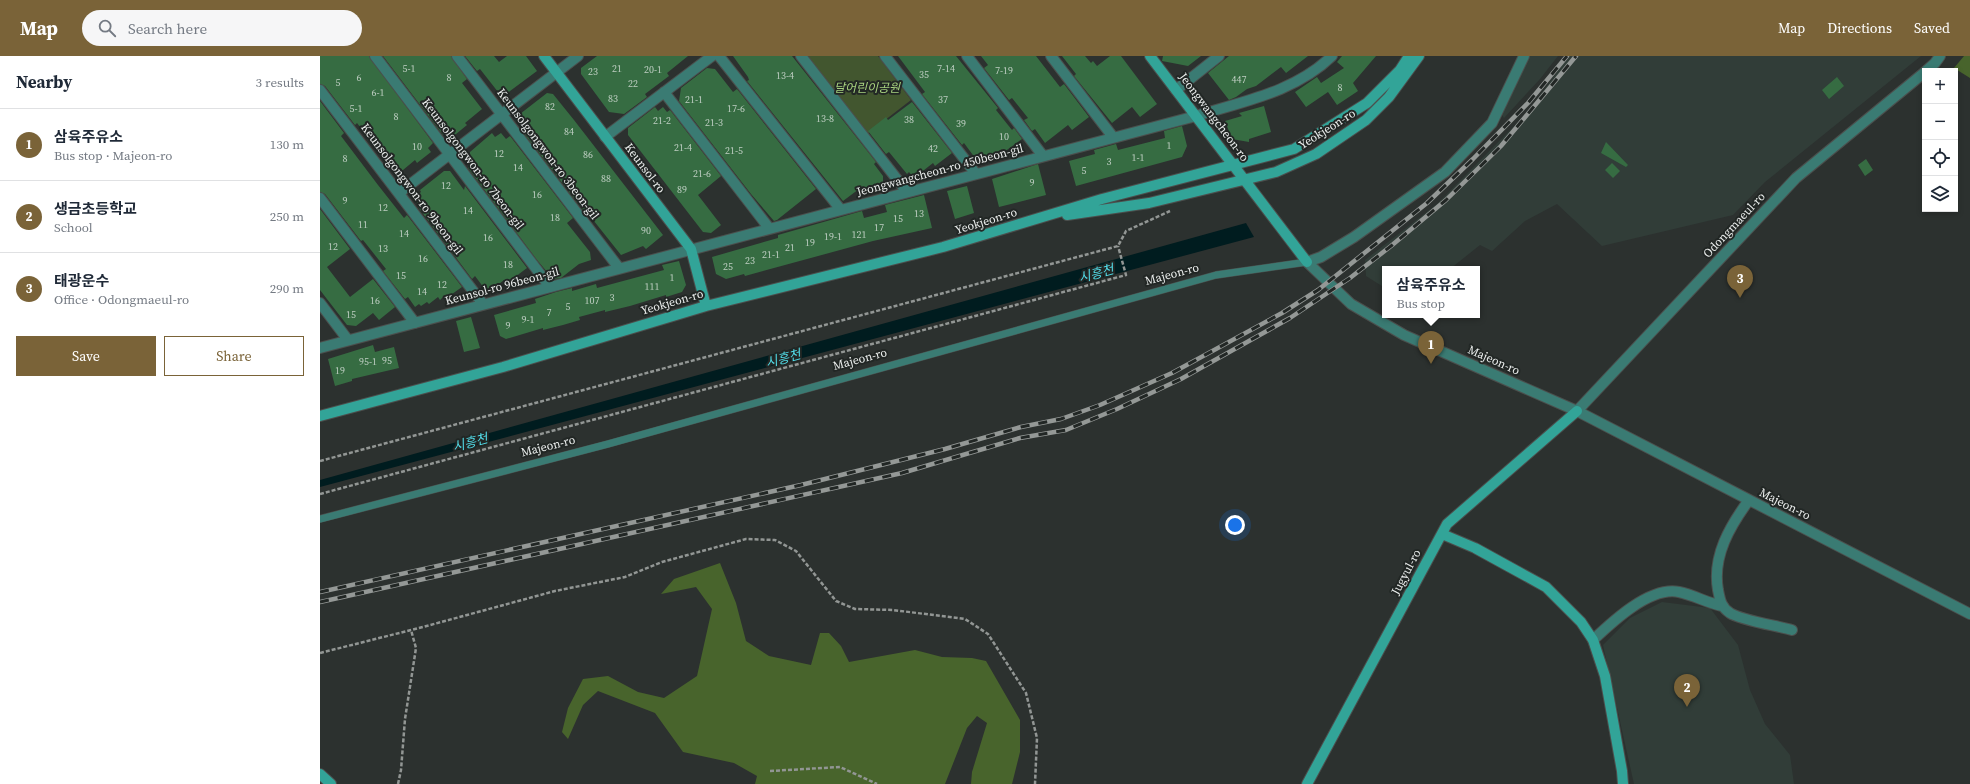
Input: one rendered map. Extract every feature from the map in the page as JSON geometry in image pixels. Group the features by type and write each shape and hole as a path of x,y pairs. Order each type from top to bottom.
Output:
{"main road":[{"name":"Keunsol-ro","path":"544,56 691,249 706,306"},
{"name":"Jeongwangcheon-ro","path":"1150,56 1307,262"},
{"name":"Yeokjeon-ro","path":"320,416 503,367 706,306 943,248 1109,197 1294,149 1335,125 1367,103 1400,70 1409,56"},
{"name":"Yeokjeon-ro","path":"1034,220 1149,203 1276,172 1316,154 1366,120 1389,97 1419,56"},
{"name":"Jugyul-ro","path":"1307,784 1447,524 1577,411"},
{"path":"1442,534 1475,548 1546,587 1581,622 1593,640 1610,697 1623,784"},
{"path":"320,774 331,784"}],"street":[{"name":"Keunsolgongwon-ro 7beon-gil","path":"375,56 550,287"},
{"name":"Keunsolgongwon-ro 3beon-gil","path":"457,56 619,268"},
{"path":"399,193 578,56"},
{"path":"605,137 712,56"},
{"path":"719,56 842,210"},
{"path":"801,56 907,192"},
{"path":"885,56 976,174"},
{"path":"967,56 1043,156"},
{"path":"1051,56 1113,137"},
{"path":"1176,90 1219,56"},
{"name":"Jeongwangcheon-ro 450beon-gil","path":"691,249 1196,116 1276,92 1309,75 1332,56"},
{"path":"1307,262 1321,257 1354,237 1445,172 1492,123 1524,56"},
{"name":"Odongmaeul-ro","path":"1928,68 1940,56"},
{"name":"Odongmaeul-ro","path":"1577,411 1796,178 1922,73"},
{"name":"Keunsolgongwon-ro 9beon-gil","path":"320,90 483,304"},
{"path":"664,92 769,228"},
{"path":"320,198 415,322"},
{"name":"Keunsol-ro 96beon-gil","path":"320,348 691,249"},
{"name":"Majeon-ro","path":"1307,262 1351,304 1404,334 1577,411 1970,614"},
{"path":"320,303 348,340"},
{"path":"1722,606 1717,583 1717,562 1727,535 1749,500"},
{"path":"1593,640 1630,610 1645,600 1662,593 1678,592 1722,606 1730,613 1740,617 1792,630"}],"lane":[{"name":"Majeon-ro","path":"320,519 608,444 1216,275 1307,262"}],"path":[{"path":"320,494 1126,275 1118,246 1126,231 1177,208 1185,194"},
{"path":"320,461 1118,246"},
{"path":"320,653 555,591 625,577 662,562 746,539 776,540 796,551 836,601 855,609 893,610 964,618 988,634 1026,694 1037,738 1035,784"},
{"path":"398,784 402,770 405,719 416,648 411,630"},
{"path":"770,770 840,767 877,784"}],"shaded area":[{"path":"1520,56 1558,56 1540,79 1504,118 1495,105 1503,92"},
{"path":"1569,56 1921,56 1765,182 1733,215 1602,246 1557,204 1525,221 1492,251 1480,245 1454,266 1382,266 1382,286 1366,276 1365,260 1437,204 1526,114"},
{"path":"1662,602 1710,608 1738,645 1750,690 1765,724 1790,755 1794,784 1634,784 1603,645 1630,618"}],"green space":[{"name":"달어린이공원","path":"808,56 878,56 911,100 867,134"},
{"path":"1964,56 1970,56 1970,78 1958,70 1958,68 1954,68"},
{"path":"720,563 736,603 746,641 769,656 811,665 820,633 829,633 841,646 849,662 915,650 942,657 972,658 986,661 1020,720 1020,752 1012,784 971,784 972,772 987,723 977,716 967,728 945,784 755,784 757,776 734,763 683,752 655,713 598,691 583,705 568,739 562,732 568,708 583,679 608,676 638,692 664,698 697,676 712,609 696,587 661,594 674,579"}],"water":[{"name":"시흥천","path":"1246,223 1254,237 320,487 320,480"}],"building":[{"path":"320,56 369,56 433,143 428,148 431,152 417,163 415,160 397,175 357,123 355,125 325,86 320,84"},
{"path":"383,56 451,56 467,79 462,83 482,109 465,123 467,125 450,139 446,133 443,135"},
{"path":"465,56 494,56 499,62 507,56 526,56 537,71 502,97 480,69 477,71"},
{"path":"597,56 688,56 667,73 669,76 645,94 647,97 624,114 609,112 581,74 581,68"},
{"path":"733,56 792,56 876,162 874,164 883,176 883,182 869,190 863,186 843,201 747,81 749,80 748,77"},
{"path":"898,56 956,56 998,108 996,110 1012,130 1014,128 1022,139 1004,152 1002,149 990,158 987,155 978,162 964,143 962,145 922,94 925,92"},
{"path":"981,56 1036,56 1060,87 1064,84 1089,117 1072,130 1068,125 1045,143 1035,129 1032,131 1024,120 1028,118 1012,98 1009,100 984,68 988,65"},
{"path":"1062,56 1085,56 1091,63 1093,61 1097,66 1110,56 1121,56 1157,104 1140,117 1132,107 1112,123 1074,76 1076,74"},
{"path":"1163,56 1201,56 1188,66 1162,61"},
{"path":"1229,56 1308,56 1286,73 1281,67 1256,86 1247,89 1229,100 1208,73"},
{"path":"1342,56 1376,56 1353,83 1358,91 1337,105 1328,92 1306,107 1295,92 1317,77 1321,83 1344,68 1337,62"},
{"path":"707,68 715,69 733,92 737,89 816,189 777,220 774,221 751,194 679,101 681,88"},
{"path":"1837,77 1844,86 1829,99 1822,90"},
{"path":"547,93 553,94 663,235 646,249 643,246 621,255 586,211 583,210 520,128 522,127 518,122 520,114"},
{"path":"320,101 344,133 341,136 378,185 404,218 407,215 462,287 445,299 443,297 440,300 438,297 429,304 427,302 421,306 419,304 415,307 408,297 405,299 383,271 386,269 363,240 361,241 325,194 320,192"},
{"path":"912,102 952,153 935,166 933,163 914,178 909,172 907,174 889,152 886,154 868,131 886,117 888,120"},
{"path":"1264,106 1271,132 1249,139 1249,142 1232,139 1225,121 1242,116 1239,113"},
{"path":"655,107 658,111 663,107 667,112 670,110 721,176 698,195 721,225 711,233 703,232 628,135 628,128"},
{"path":"1182,126 1187,146 1182,157 1076,186 1069,161 1095,154 1094,150 1116,144 1118,150 1165,138 1164,131"},
{"path":"492,133 495,137 501,133 506,139 510,136 573,218 567,223 590,252 591,260 579,264 561,278 553,279 537,260 468,168 470,152"},
{"path":"1606,142 1628,165 1626,167 1601,153"},
{"path":"1866,159 1873,170 1865,176 1858,165"},
{"path":"1612,163 1620,171 1613,178 1605,170"},
{"path":"1038,164 1046,195 999,207 992,179"},
{"path":"444,171 450,171 464,190 465,186 527,268 507,283 504,280 491,290 484,288 475,276 472,279 418,207 420,206 414,198 421,192 420,190"},
{"path":"967,186 974,213 955,219 947,191"},
{"path":"924,195 932,228 873,241 745,276 744,274 726,279 716,274 712,257 778,238 778,235 862,211 864,218 887,212 885,205"},
{"path":"320,209 350,249 327,267 350,297 373,279 395,307 379,320 373,313 356,326 347,325 320,290"},
{"path":"679,261 686,285 682,292 605,312 605,310 579,317 580,320 563,325 543,330 543,328 506,339 500,336 494,315 536,303 535,299 556,292 572,288 572,291 596,284 597,288 664,270 662,265"},
{"path":"471,317 480,348 464,352 456,321"},
{"path":"373,345 375,352 394,347 399,368 352,379 352,381 335,386 328,359"}],"railway":[{"path":"320,592 801,485 945,449 1021,427 1061,419 1100,405 1172,373 1282,313 1318,290 1427,203 1528,103 1567,56"},
{"path":"320,602 902,473 1020,438 1066,430 1117,409 1181,379 1290,318 1350,278 1446,200 1501,146 1576,56"}],"place":[{"name":"태광운수","path":"1740,298"},
{"name":"삼육주유소","path":"1431,364"},
{"name":"생금초등학교","path":"1687,707"}]}
